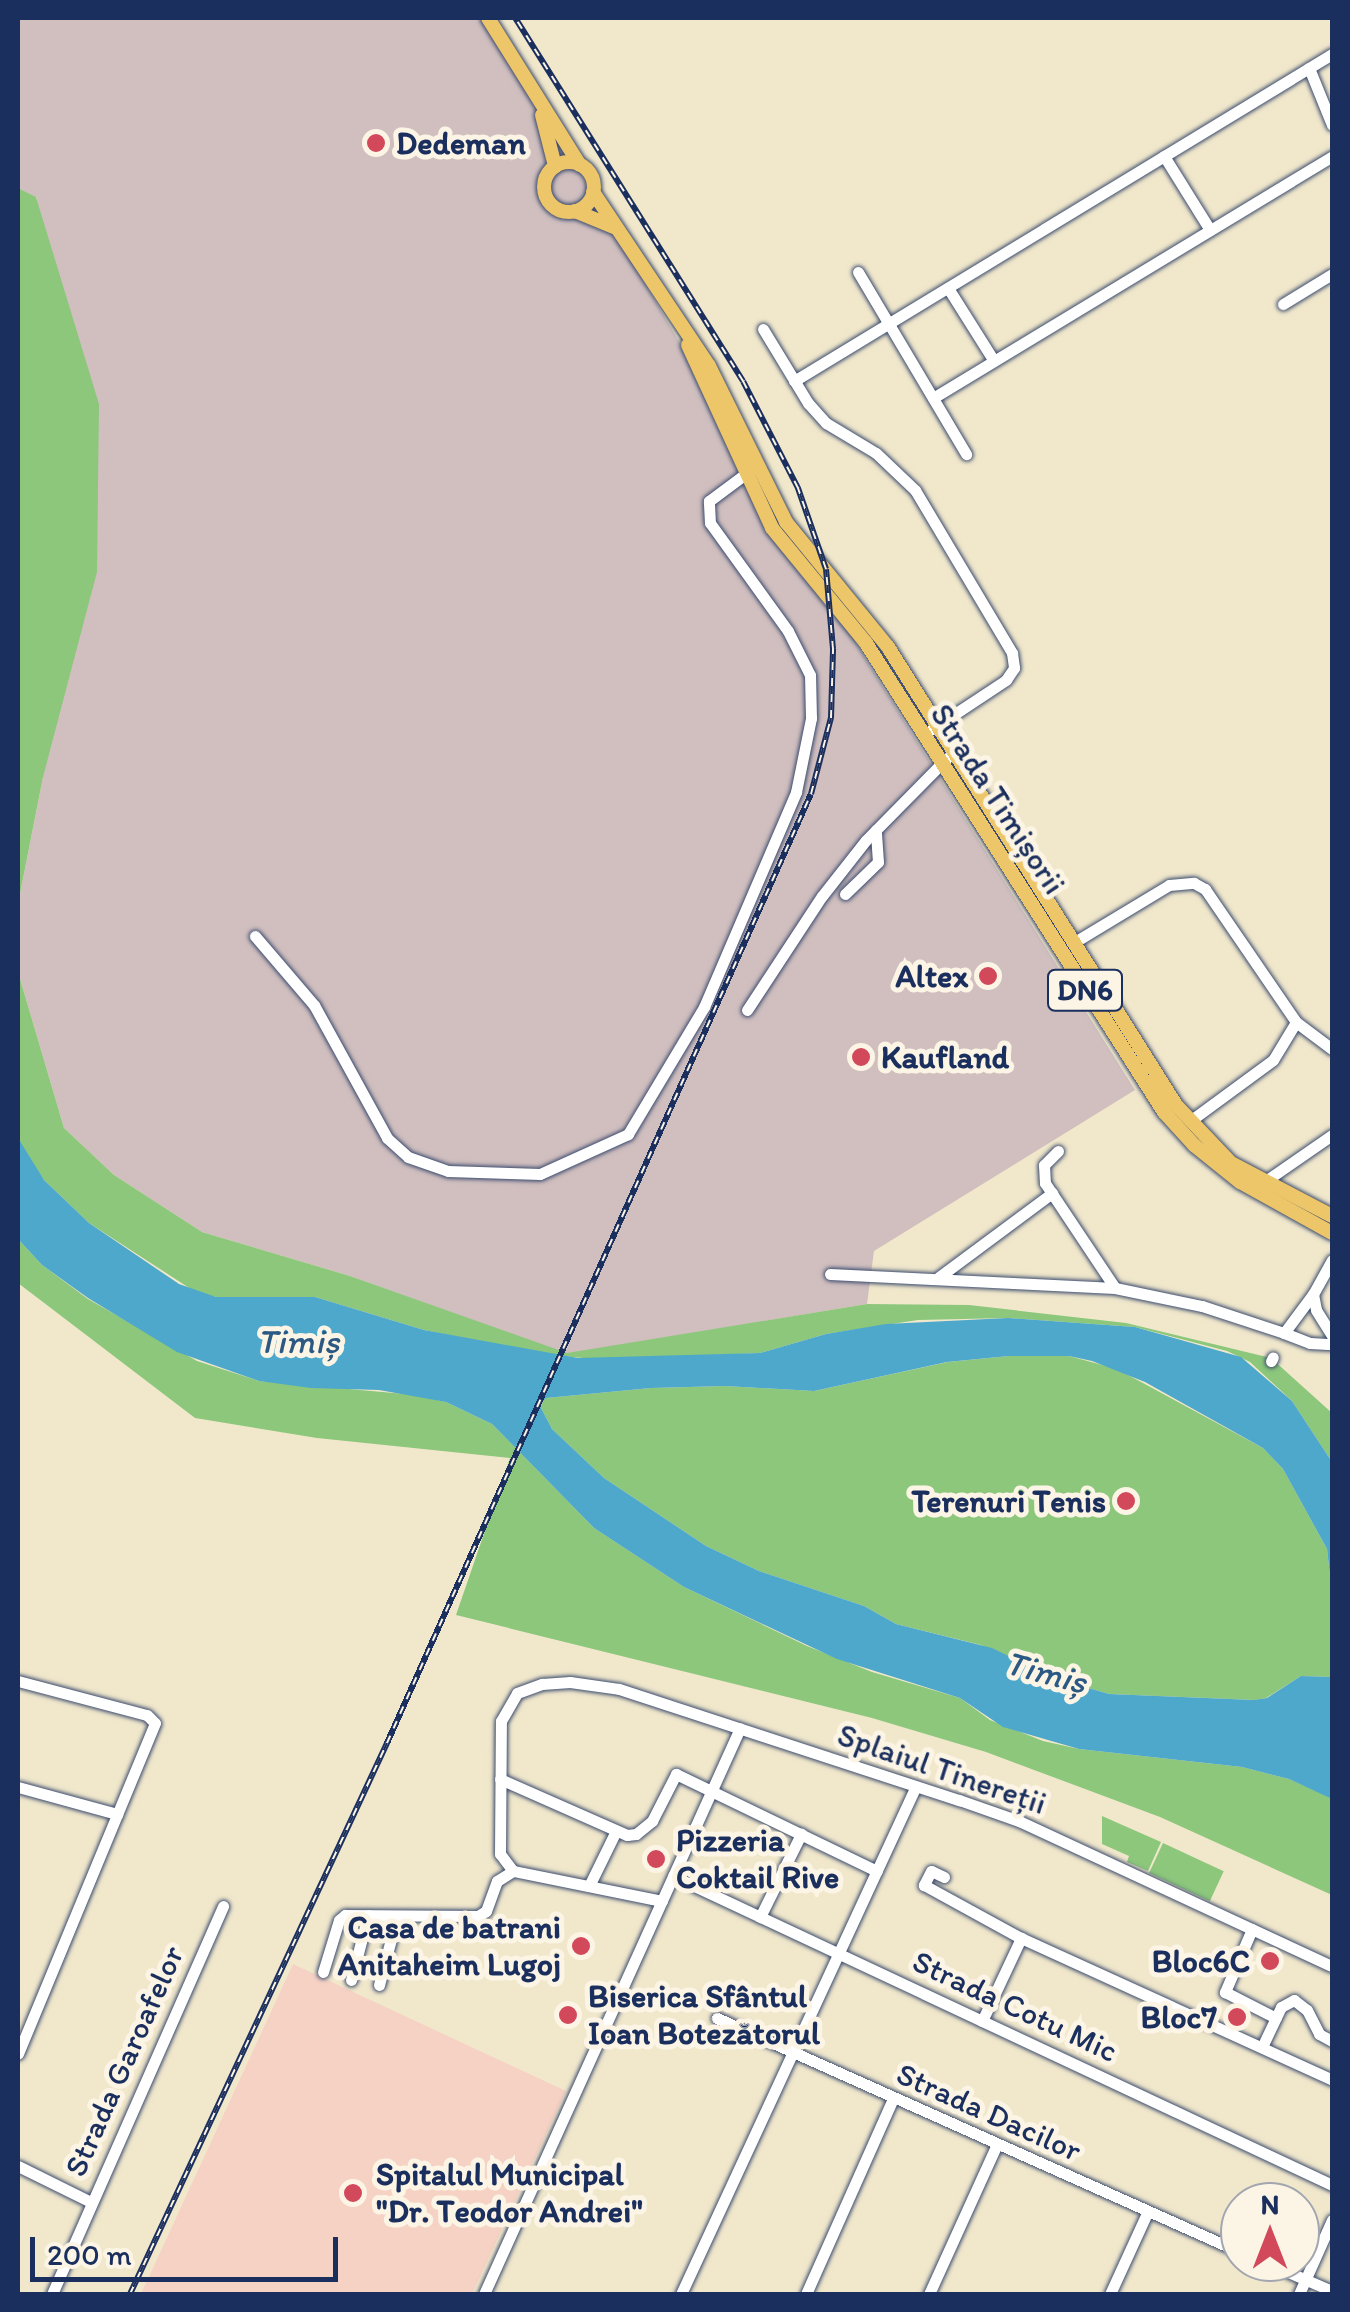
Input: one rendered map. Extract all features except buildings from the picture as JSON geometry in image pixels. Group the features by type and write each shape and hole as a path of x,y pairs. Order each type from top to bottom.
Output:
{"main road":[{"path":"488,18 592,180 593,192 586,204 575,211"},
{"path":"538,99 555,166"},
{"path":"555,166 580,165"},
{"path":"555,166 546,178 547,198 558,209 575,211 618,228"},
{"name":"Strada Timișorii","path":"593,192 684,335 709,366 786,522 869,620 1072,943 1190,1121 1232,1162 1332,1216"},
{"name":"Strada Timișorii","path":"684,335 744,474 772,528 866,643 1164,1112 1214,1164 1332,1233"}],"street":[{"path":"794,381 1332,54"},
{"path":"1309,68 1332,125"},
{"path":"1164,156 1210,230"},
{"path":"933,398 1332,156"},
{"path":"858,272 966,454"},
{"path":"1284,304 1332,274"},
{"path":"948,288 994,361"},
{"path":"763,329 794,381 826,423 902,474 1012,653 1011,674 924,735"},
{"path":"256,936 314,1006 387,1138 408,1157 448,1171 540,1174 628,1134 704,1007 796,792 811,718 810,675 788,631 710,523 708,501 759,464"},
{"path":"747,1010 822,896 876,830 954,751"},
{"path":"845,894 878,862 876,830"},
{"path":"1072,943 1169,885 1194,884 1205,889 1296,1022 1332,1049"},
{"path":"1190,1121 1273,1060 1296,1022"},
{"path":"1264,1182 1332,1135"},
{"path":"1058,1152 1044,1165 1042,1175 1114,1288"},
{"path":"939,1277 1052,1193"},
{"path":"962,1260 978,1278"},
{"path":"1284,1332 1313,1294 1332,1260"},
{"path":"830,1274 978,1278 1114,1288 1202,1306 1310,1343 1332,1340 1316,1310 1313,1294"},
{"path":"18,1681 147,1715 154,1723 18,2054"},
{"name":"Splaiul Tinereții","path":"500,1779 501,1721 517,1694 542,1684 570,1682 618,1688 1019,1821 1332,1966"},
{"path":"484,2294 740,1728"},
{"path":"662,1901 513,1870 500,1854 500,1779 615,1833 636,1834 645,1829 676,1774 877,1871"},
{"path":"18,1786 117,1814"},
{"path":"680,2294 915,1788"},
{"path":"589,1886 615,1833"},
{"path":"760,1917 800,1834"},
{"path":"324,1972 339,1920 345,1915 478,1916 486,1911 497,1882 513,1870"},
{"path":"944,1877 931,1871 924,1885 1021,1938 1332,2080"},
{"name":"Strada Cotu Mic","path":"673,1876 1332,2185"},
{"name":"Strada Garoafelor","path":"52,2294 223,1906"},
{"path":"351,1980 368,1915"},
{"path":"378,1985 396,1916"},
{"path":"1252,1929 1224,1987 1229,1995 1276,2018"},
{"path":"982,2021 1021,1938"},
{"path":"1262,2047 1286,2002 1294,2000 1307,2010 1319,2034 1332,2041"},
{"name":"Strada Dacilor","path":"716,2018 1220,2244"},
{"path":"806,2294 893,2100"},
{"path":"929,2294 997,2144"},
{"path":"18,2166 91,2202"},
{"path":"1110,2294 1147,2213"},
{"path":"1320,2247 1332,2220"}],"shaded area":[{"path":"18,18 489,18 869,665 1135,1090 874,1251 867,1304 567,1354 350,1276 202,1232 114,1175 64,1128 18,972 18,904 43,777 37,198 18,188"},
{"name":"Spitalul Municipal \"Dr. Teodor Andrei\"","path":"293,1964 566,2091 472,2294 141,2294"}],"green space":[{"path":"18,188 36,197 99,404 97,572 43,777 18,904"},
{"path":"18,972 64,1128 114,1175 202,1232 350,1276 567,1353 867,1304 969,1305 1126,1323 1271,1358 1332,1413 1332,1462 1292,1401 1250,1362 1227,1351 1135,1327 1008,1318 918,1320 826,1334 760,1353 603,1360 542,1354 424,1330 315,1297 231,1300 197,1293 89,1223 44,1180 27,1156 18,1138"},
{"path":"18,1239 42,1265 88,1299 197,1361 259,1381 416,1395 446,1402 492,1424 594,1528 684,1587 807,1646 872,1672 960,1698 990,1720 1043,1741 1079,1749 1242,1767 1289,1779 1327,1796 1332,1799 1332,1895 1160,1817 986,1752 872,1718 456,1615 510,1458 317,1438 195,1418 18,1283"},
{"path":"1069,1356 1117,1369 1263,1448 1283,1469 1327,1549 1332,1594 1332,1677 1301,1676 1266,1698 1255,1700 1109,1694 1051,1677 981,1645 896,1624 864,1606 759,1571 706,1546 604,1478 552,1429 540,1406 546,1398 651,1388 725,1386 814,1391 948,1362"},
{"path":"1102,1816 1161,1842 1148,1871 1127,1862 1129,1856 1102,1844"},
{"path":"1163,1843 1224,1871 1210,1901 1149,1873"}],"water":[{"name":"Timiș","path":"18,1138 44,1180 89,1223 179,1284 216,1297 315,1297 424,1330 578,1358 760,1353 826,1334 886,1324 1008,1318 1135,1327 1241,1357 1292,1401 1332,1462 1332,1594 1327,1549 1283,1469 1263,1448 1145,1382 1092,1361 1069,1356 1009,1356 947,1362 814,1391 725,1386 651,1388 546,1398 540,1406 552,1429 604,1478 706,1546 759,1571 864,1606 896,1624 992,1648 1051,1677 1109,1694 1254,1700 1267,1698 1301,1676 1332,1677 1332,1799 1289,1779 1242,1767 1079,1749 1003,1727 960,1698 837,1659 684,1587 594,1528 492,1424 446,1402 379,1390 311,1388 259,1381 177,1352 88,1298 42,1265 18,1239"}],"railway":[{"path":"130,2294 387,1743 811,794 831,718 833,649 826,569 798,488 743,381 515,18"}],"place":[{"name":"Dedeman","path":"376,143"},
{"name":"Altex","path":"988,976"},
{"name":"Kaufland","path":"861,1057"},
{"name":"Terenuri Tenis","path":"1126,1501"},
{"name":"Pizzeria Coktail Rive","path":"656,1859"},
{"name":"Casa de batrani Anitaheim Lugoj","path":"581,1946"},
{"name":"Bloc6C","path":"1270,1961"},
{"name":"Biserica Sfântul Ioan Botezătorul","path":"568,2015"},
{"name":"Bloc7","path":"1237,2017"},
{"name":"Spitalul Municipal \"Dr. Teodor Andrei\"","path":"353,2193"}]}
